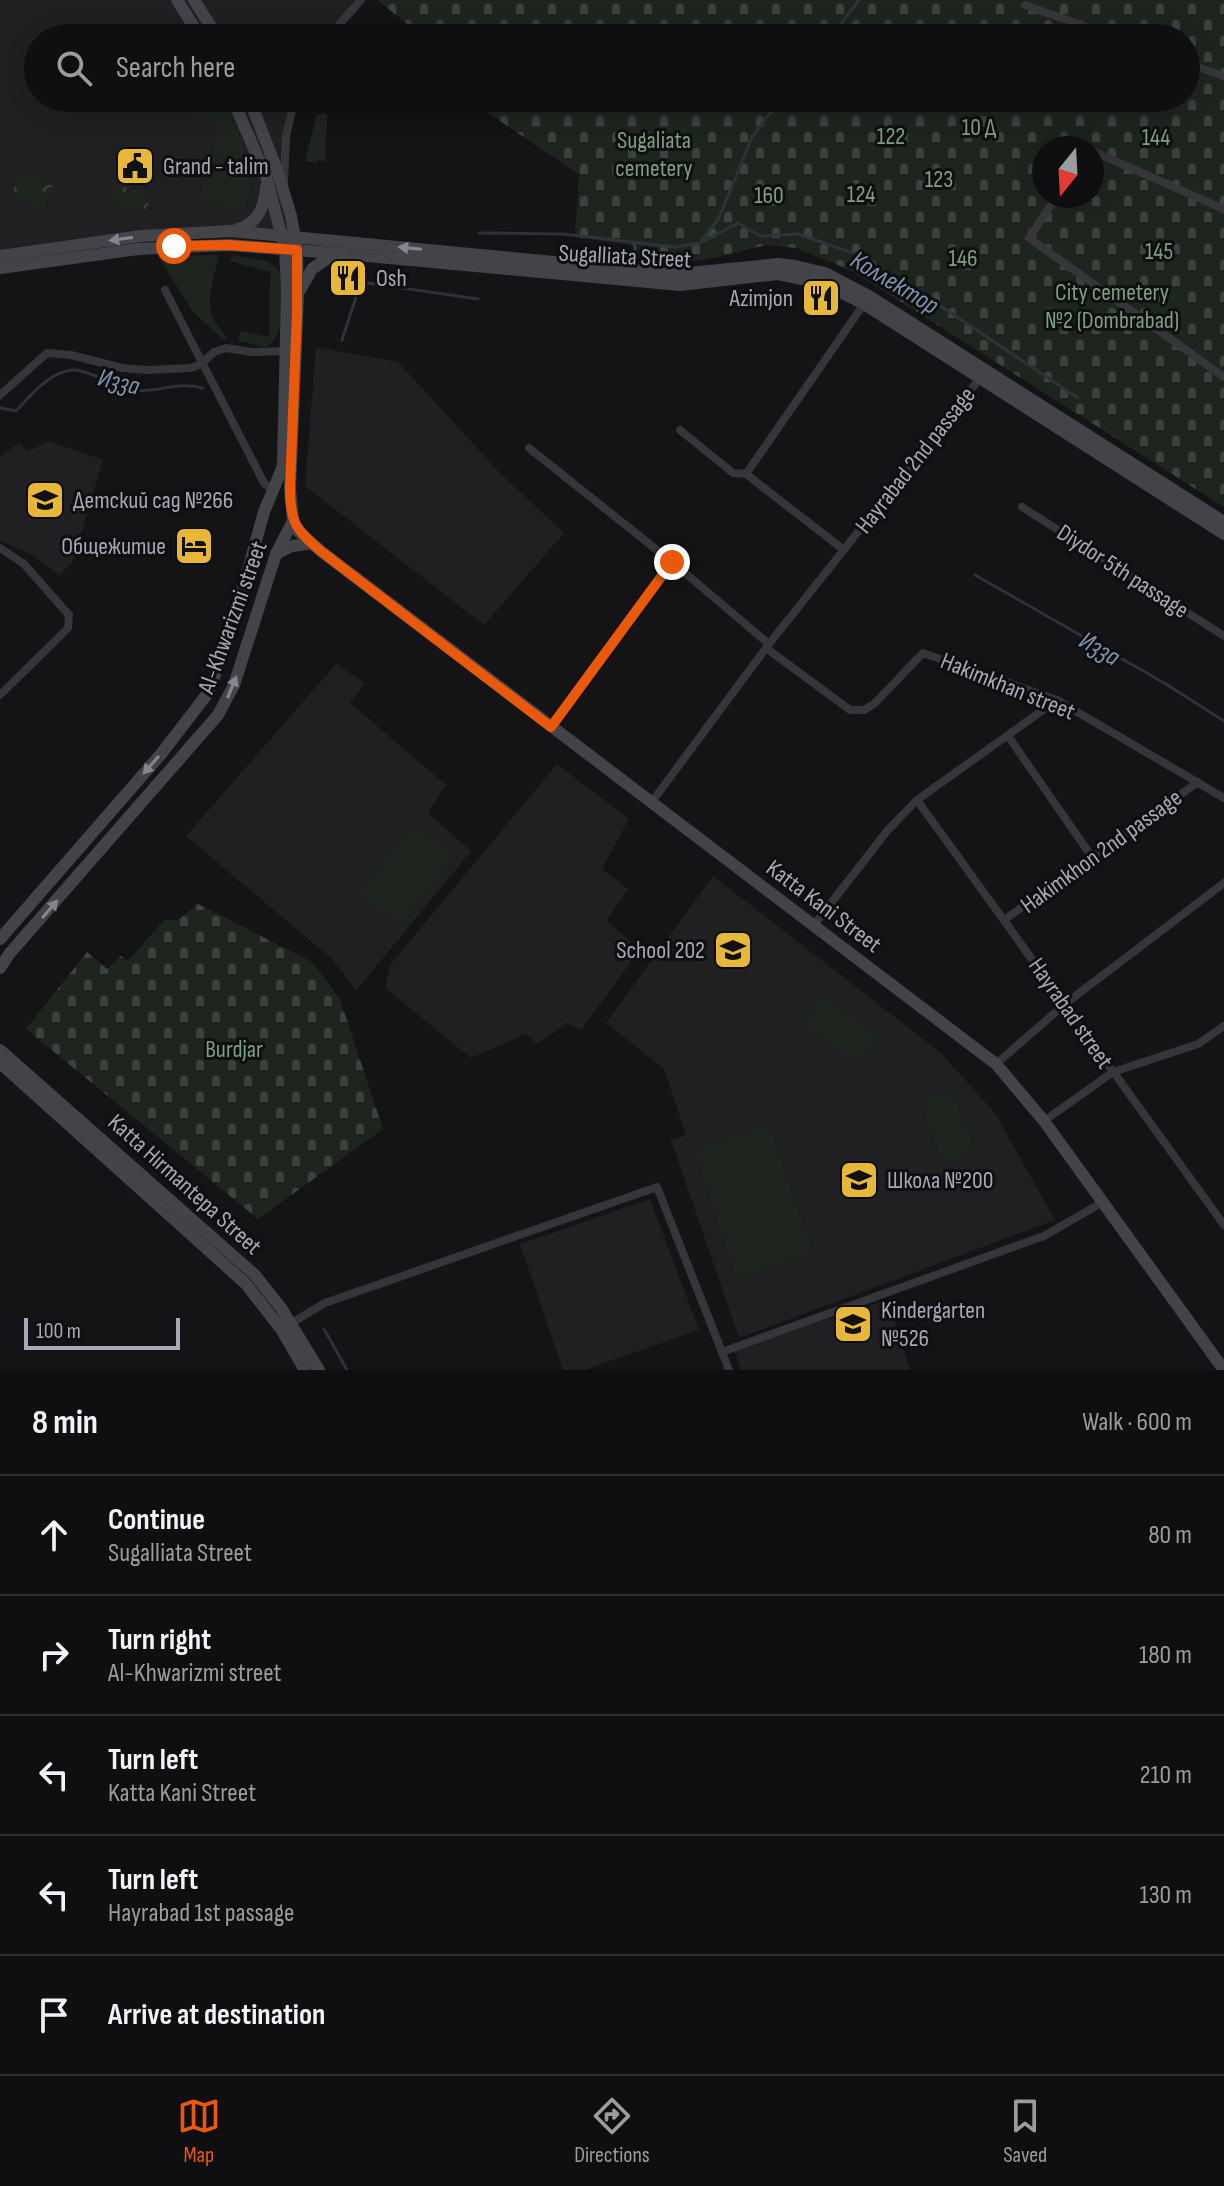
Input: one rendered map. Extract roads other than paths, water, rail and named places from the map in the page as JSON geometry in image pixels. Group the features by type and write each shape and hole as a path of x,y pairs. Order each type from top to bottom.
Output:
{"main road":[{"path":"177,0 192,24"},
{"path":"194,0 209,24"},
{"path":"238,112 288,235"},
{"path":"255,112 284,195 291,250"},
{"path":"230,231 248,226 259,216 265,197 266,176"},
{"name":"Sugalliata Street","path":"0,256 141,236 230,231 679,274 778,264 795,266 825,273 1224,534"},
{"name":"Sugalliata Street","path":"0,268 174,246 228,245 680,285 778,274 822,283 866,300"},
{"name":"Al-Khwarizmi street","path":"0,968 218,715 234,685 287,525 298,297 291,250"},
{"name":"Al-Khwarizmi street","path":"0,939 161,754 203,701 214,681 262,520 284,459 291,250"},
{"path":"298,297 312,269 335,253"},
{"name":"Sugalliata Street","path":"982,375 1224,522"},
{"path":"267,505 279,501 287,525 307,544 322,552"},
{"path":"262,520 266,529 287,525 322,552"},
{"path":"276,554 292,546 307,544"},
{"name":"Katta Kani Street","path":"322,552 996,1064 1044,1121 1224,1370"},
{"name":"Katta Hirmаntepa Street","path":"0,1050 238,1259 269,1291 305,1370"},
{"name":"Katta Hirmаntepa Street","path":"0,1063 246,1284 286,1326 319,1370"}],"street":[{"path":"340,24 361,0"},
{"path":"1025,5 1078,24"},
{"path":"1200,68 1224,76"},
{"path":"284,195 286,136 292,112"},
{"path":"1104,156 1224,209"},
{"path":"1049,208 1029,238 1224,377"},
{"path":"165,290 264,483 273,490"},
{"path":"746,474 866,300"},
{"path":"0,395 47,353 71,355 122,368 191,368 201,364 214,352 226,348 252,352 286,351"},
{"name":"Hayrаbаd 2nd passage","path":"651,803 768,646 982,375"},
{"name":"Hayrаbаd 2nd passage","path":"680,430 733,473 746,474 844,550"},
{"path":"529,448 672,562 768,646"},
{"name":"Diydor 5th passage","path":"1022,507 1224,636"},
{"path":"0,548 24,564 69,615 68,628 0,695"},
{"path":"551,727 672,562"},
{"name":"Hakimkhаn street","path":"768,646 850,710 864,710 874,704 923,653 1057,700 1224,798"},
{"path":"814,925 887,831 917,800 1057,700"},
{"path":"1008,736 1092,857"},
{"name":"Hakimkhon 2nd passage","path":"1004,920 1198,782"},
{"name":"Hayrabad street","path":"917,800 1224,1225"},
{"path":"996,1064 1065,1004 1224,883"},
{"path":"1044,1121 1113,1072 1198,1044 1224,1026"},
{"path":"286,1326 325,1303 657,1187 729,1370"},
{"path":"722,1352 1044,1236 1103,1202"}],"waterway":[{"name":"Коллектор","path":"841,24 859,0"},
{"name":"Коллектор","path":"702,240 719,218 752,137 771,112"},
{"name":"Коллектор","path":"479,233 563,234 675,247 700,243 738,223 760,236 798,234 859,255 1078,398"},
{"name":"Коллектор","path":"342,340 361,282 478,299"},
{"name":"Изза","path":"0,408 16,411 51,378 76,370 135,390 184,386 203,388"},
{"name":"Изза","path":"975,575 1166,684 1224,721"},
{"path":"324,1329 347,1370"}],"place":[{"name":"Grand - talim","path":"135,166"},
{"name":"Osh","path":"348,278"},
{"name":"Azimjon","path":"821,298"},
{"name":"Детский сад №266","path":"45,500"},
{"name":"Общежитие","path":"194,546"},
{"name":"School 202","path":"733,950"},
{"name":"Школа №200","path":"859,1180"},
{"name":"Kindergarten №526","path":"853,1324"}],"park label":[{"name":"10 Д","path":"979,127"},
{"name":"122","path":"891,136"},
{"name":"144","path":"1156,137"},
{"name":"Sugaliata cemetery","path":"654,154"},
{"name":"123","path":"939,179"},
{"name":"124","path":"861,194"},
{"name":"160","path":"769,195"},
{"name":"145","path":"1159,251"},
{"name":"146","path":"963,258"},
{"name":"City cemetery №2 (Dombrabad)","path":"1112,306"},
{"name":"Burdjar","path":"234,1049"}]}
